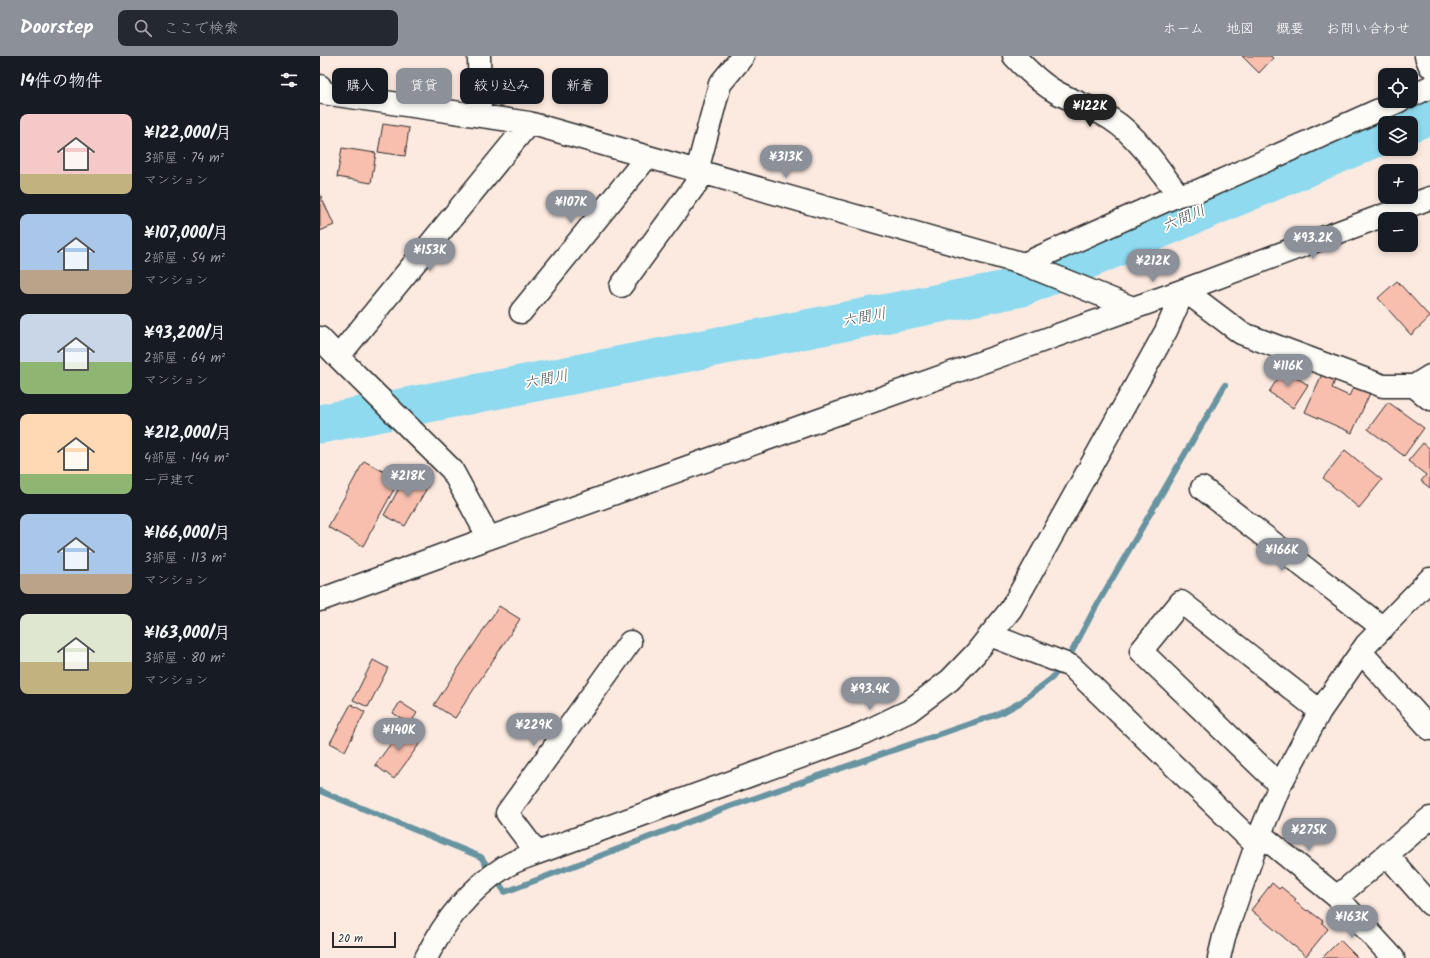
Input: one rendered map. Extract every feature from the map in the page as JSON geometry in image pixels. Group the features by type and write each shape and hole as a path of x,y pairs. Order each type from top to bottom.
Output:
{"street":[{"path":"479,56 480,116"},
{"path":"621,286 700,172 720,84 743,56"},
{"path":"1014,56 1026,69 1055,92 1111,119 1125,130 1151,157 1178,195"},
{"path":"1426,56 1430,66"},
{"path":"1418,93 1430,87"},
{"path":"321,91 529,123 1029,266 1133,308"},
{"path":"1029,266 1178,195 1198,191 1383,108"},
{"path":"338,356 529,123"},
{"path":"521,312 647,157"},
{"path":"320,600 489,538 1184,290 1430,198"},
{"path":"1184,290 1241,333 1383,386 1425,387"},
{"path":"426,958 436,938 455,911 478,886 504,867 537,853 855,737 909,711 950,680 975,654 1015,602 1166,331 1184,290"},
{"path":"320,338 452,470 489,538"},
{"path":"1202,488 1382,628"},
{"path":"1219,958 1224,937 1258,840 1280,785 1320,711 1361,652 1382,628 1430,579"},
{"path":"1280,785 1141,651 1181,602 1320,711"},
{"path":"990,635 1071,666 1258,840 1337,897 1393,958"},
{"path":"537,853 507,813 630,642"},
{"path":"1361,652 1430,729"},
{"path":"1337,897 1430,818"},
{"path":"1387,855 1430,904"}],"building":[{"path":"1242,56 1271,56 1273,58 1259,73"},
{"path":"383,124 409,128 405,156 378,152"},
{"path":"342,148 376,153 371,183 337,177"},
{"path":"320,194 334,225 320,231"},
{"path":"1397,281 1430,317 1411,335 1378,298"},
{"path":"1284,369 1308,385 1293,408 1269,392"},
{"path":"1322,374 1335,380 1332,388 1349,396 1355,384 1371,391 1352,433 1305,412"},
{"path":"1388,402 1424,428 1404,456 1368,429"},
{"path":"1423,443 1430,449 1430,488 1421,481 1426,475 1408,461"},
{"path":"1345,450 1382,480 1359,508 1323,478"},
{"path":"364,461 399,480 363,546 328,527"},
{"path":"410,469 431,481 405,526 384,515"},
{"path":"499,606 520,619 455,718 434,705"},
{"path":"373,660 388,668 368,707 353,700"},
{"path":"400,702 417,713 410,724 393,713"},
{"path":"351,704 365,712 345,751 330,743"},
{"path":"404,726 423,739 394,779 375,765"},
{"path":"1272,883 1279,889 1281,887 1296,899 1294,901 1323,921 1322,923 1328,929 1306,956 1251,910"},
{"path":"1340,940 1358,958 1322,958"}],"waterway":[{"name":"六間川","path":"1418,120 1430,115"},
{"name":"六間川","path":"320,424 1022,287 1378,137"},
{"path":"320,791 481,857 505,892 723,809 1001,713 1021,702 1052,678 1070,655 1094,610 1225,385"}]}
